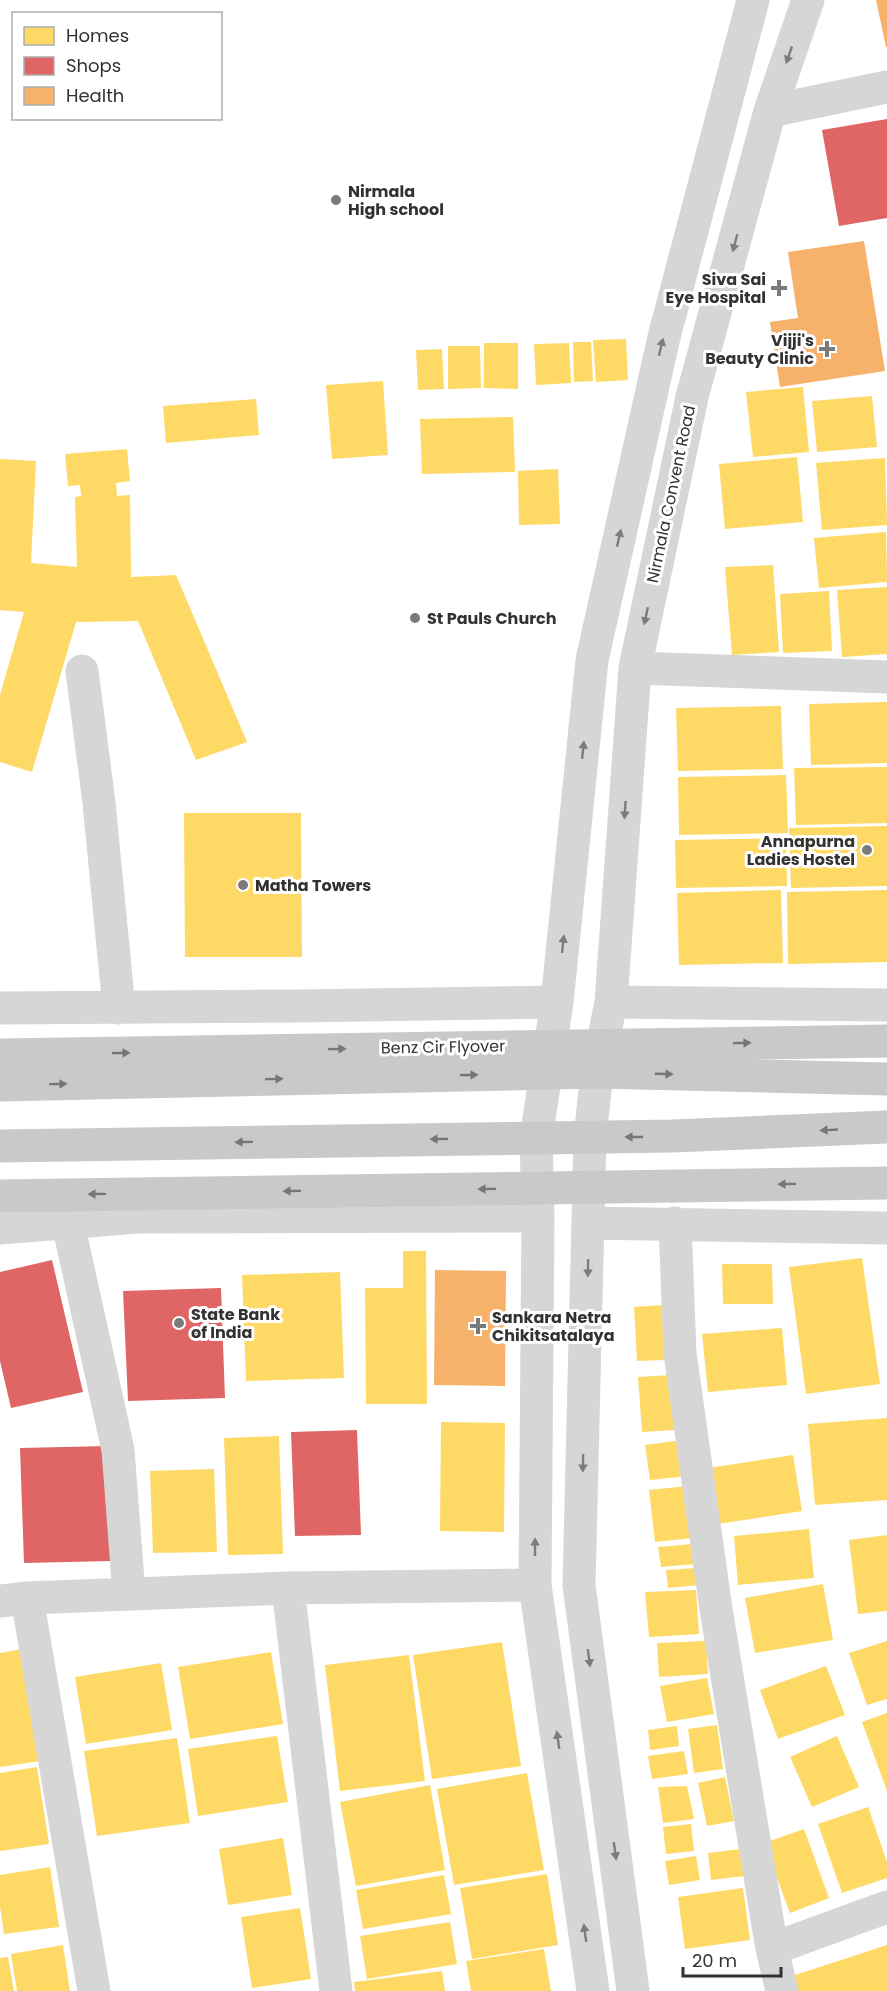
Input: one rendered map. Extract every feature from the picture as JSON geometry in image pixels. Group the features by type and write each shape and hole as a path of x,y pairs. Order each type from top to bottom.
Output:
{"main road":[{"name":"Benz Cir Flyover","path":"0,1054 887,1041"},
{"path":"0,1085 597,1072 887,1079"},
{"path":"0,1146 672,1136 887,1127"},
{"path":"0,1196 887,1183"}],"street":[{"path":"593,1991 535,1585 538,1216 536,1138 544,1073 557,1002 592,660 664,337 753,0"},
{"name":"Nirmala Convent Road","path":"633,1991 579,1585 590,1137 597,1072 611,1002 635,668 692,397 770,111 808,0"},
{"path":"770,111 887,87"},
{"path":"635,668 887,677"},
{"path":"82,671 99,803 119,1008"},
{"path":"0,1008 557,1002"},
{"path":"611,1002 887,1005"},
{"path":"0,1228 138,1217 538,1216"},
{"path":"68,1223 118,1450 129,1594"},
{"path":"589,1223 887,1228"},
{"path":"675,1223 680,1353 716,1609 772,1949 782,1991"},
{"path":"94,1991 14,1599 288,1588 535,1585"},
{"path":"288,1588 336,1991"},
{"path":"772,1949 887,1907"}],"building: Homes":[{"path":"626,339 628,380 596,382 593,340"},
{"path":"573,342 591,342 593,381 574,382"},
{"path":"484,343 518,343 518,389 484,388"},
{"path":"569,343 571,383 536,385 534,344"},
{"path":"448,346 480,346 481,388 448,389"},
{"path":"442,349 444,389 418,390 416,350"},
{"path":"383,381 388,455 332,459 326,385"},
{"path":"803,387 809,452 753,457 746,392"},
{"path":"872,396 877,447 817,452 812,401"},
{"path":"256,399 259,435 166,443 163,406"},
{"path":"513,417 515,472 422,474 420,419"},
{"path":"127,449 130,481 116,483 117,496 130,495 131,577 176,575 247,742 196,760 138,621 76,622 32,772 0,762 0,695 24,612 0,610 0,459 36,461 31,563 77,567 75,497 81,496 80,485 68,486 65,454"},
{"path":"797,457 803,522 725,529 719,464"},
{"path":"885,458 887,525 822,530 816,463"},
{"path":"558,469 560,524 519,525 518,471"},
{"path":"886,532 887,582 819,588 814,538"},
{"path":"773,565 779,652 732,655 725,567"},
{"path":"887,587 887,654 842,657 837,590"},
{"path":"829,591 832,651 783,653 780,594"},
{"path":"887,702 887,763 811,765 809,704"},
{"path":"781,706 783,769 678,771 676,708"},
{"path":"887,767 887,823 796,825 794,768"},
{"path":"786,775 788,833 679,835 678,777"},
{"name":"Matha Towers","path":"184,813 301,813 302,957 185,957"},
{"path":"887,826 887,886 791,888 789,828"},
{"path":"786,838 787,886 676,888 675,840"},
{"path":"781,890 783,963 679,965 677,893"},
{"path":"887,890 887,962 788,964 787,892"},
{"path":"403,1251 426,1251 427,1404 366,1404 365,1288 403,1288"},
{"path":"862,1258 880,1384 806,1394 789,1267"},
{"path":"722,1264 772,1264 773,1304 723,1304"},
{"path":"340,1272 344,1378 246,1381 242,1275"},
{"path":"663,1305 665,1360 637,1361 634,1307"},
{"path":"782,1328 787,1385 708,1392 702,1334"},
{"path":"671,1375 675,1430 642,1432 638,1377"},
{"path":"887,1418 887,1500 815,1505 808,1424"},
{"path":"441,1422 505,1423 504,1532 440,1531"},
{"path":"279,1436 283,1554 228,1555 224,1438"},
{"path":"682,1440 687,1476 650,1480 645,1445"},
{"path":"793,1455 802,1511 718,1524 709,1468"},
{"path":"214,1469 217,1552 153,1553 150,1471"},
{"path":"688,1486 693,1538 655,1542 649,1490"},
{"path":"809,1529 814,1578 738,1585 734,1536"},
{"path":"887,1535 887,1611 858,1614 849,1540"},
{"path":"693,1544 695,1564 661,1567 658,1547"},
{"path":"696,1568 698,1585 668,1588 666,1570"},
{"path":"823,1584 833,1640 755,1653 745,1598"},
{"path":"696,1590 699,1634 649,1637 645,1592"},
{"path":"706,1641 708,1674 659,1677 657,1643"},
{"path":"887,1641 887,1699 867,1705 849,1653"},
{"path":"502,1642 521,1766 432,1779 413,1655"},
{"path":"28,1648 47,1760 0,1767 0,1653"},
{"path":"271,1652 283,1724 190,1739 178,1667"},
{"path":"409,1655 425,1781 340,1791 325,1665"},
{"path":"161,1663 172,1730 86,1744 75,1677"},
{"path":"826,1666 845,1715 778,1739 760,1690"},
{"path":"707,1678 714,1714 667,1722 660,1686"},
{"path":"887,1713 887,1791 862,1722"},
{"path":"717,1725 723,1769 694,1773 688,1729"},
{"path":"677,1726 679,1746 650,1750 648,1730"},
{"path":"277,1736 288,1802 198,1816 188,1749"},
{"path":"837,1736 859,1787 812,1807 790,1757"},
{"path":"177,1738 190,1823 97,1836 84,1751"},
{"path":"684,1751 688,1774 652,1779 648,1756"},
{"path":"37,1767 49,1844 0,1851 0,1773"},
{"path":"527,1773 544,1870 454,1885 437,1789"},
{"path":"725,1777 734,1821 707,1826 698,1783"},
{"path":"430,1785 445,1870 356,1886 340,1802"},
{"path":"687,1786 694,1819 663,1823 658,1787"},
{"path":"868,1807 887,1862 887,1878 842,1893 818,1824"},
{"path":"691,1824 694,1851 666,1854 663,1827"},
{"path":"804,1829 829,1898 790,1913 764,1843"},
{"path":"283,1838 292,1895 228,1905 219,1849"},
{"path":"740,1849 744,1876 711,1880 708,1853"},
{"path":"696,1856 700,1880 669,1885 665,1861"},
{"path":"50,1867 59,1927 4,1934 0,1907 0,1875"},
{"path":"547,1874 558,1945 472,1959 460,1888"},
{"path":"444,1875 451,1914 363,1929 356,1890"},
{"path":"743,1888 750,1940 685,1949 678,1897"},
{"path":"300,1908 311,1979 252,1988 241,1917"},
{"path":"450,1922 457,1964 367,1979 360,1936"},
{"path":"63,1945 70,1991 17,1991 11,1954"},
{"path":"887,1945 887,1991 790,1991 786,1978"},
{"path":"544,1949 551,1991 471,1991 466,1961"},
{"path":"8,1957 14,1991 0,1991 0,1958"},
{"path":"442,1971 445,1991 355,1991 354,1982"}],"building: Shops":[{"path":"887,119 887,218 839,226 822,130"},
{"path":"52,1260 83,1392 11,1408 0,1361 0,1272"},
{"path":"221,1288 225,1398 128,1401 123,1291"},
{"path":"357,1430 361,1535 295,1536 291,1432"},
{"path":"107,1446 112,1561 24,1563 20,1448"}],"building: Health":[{"path":"876,0 887,0 887,47 886,47"},
{"path":"864,241 885,371 780,387 770,322 798,318 788,252"},
{"path":"435,1270 506,1271 505,1386 434,1385"}],"place":[{"name":"Nirmala High school","path":"336,200"},
{"name":"Siva Sai Eye Hospital","path":"779,288"},
{"name":"Vijji's Beauty Clinic","path":"827,349"},
{"name":"St Pauls Church","path":"415,618"},
{"name":"Annapurna Ladies Hostel","path":"867,850"},
{"name":"Matha Towers","path":"243,885"},
{"name":"State Bank of India","path":"179,1323"},
{"name":"Sankara Netra Chikitsatalaya","path":"478,1326"}]}
